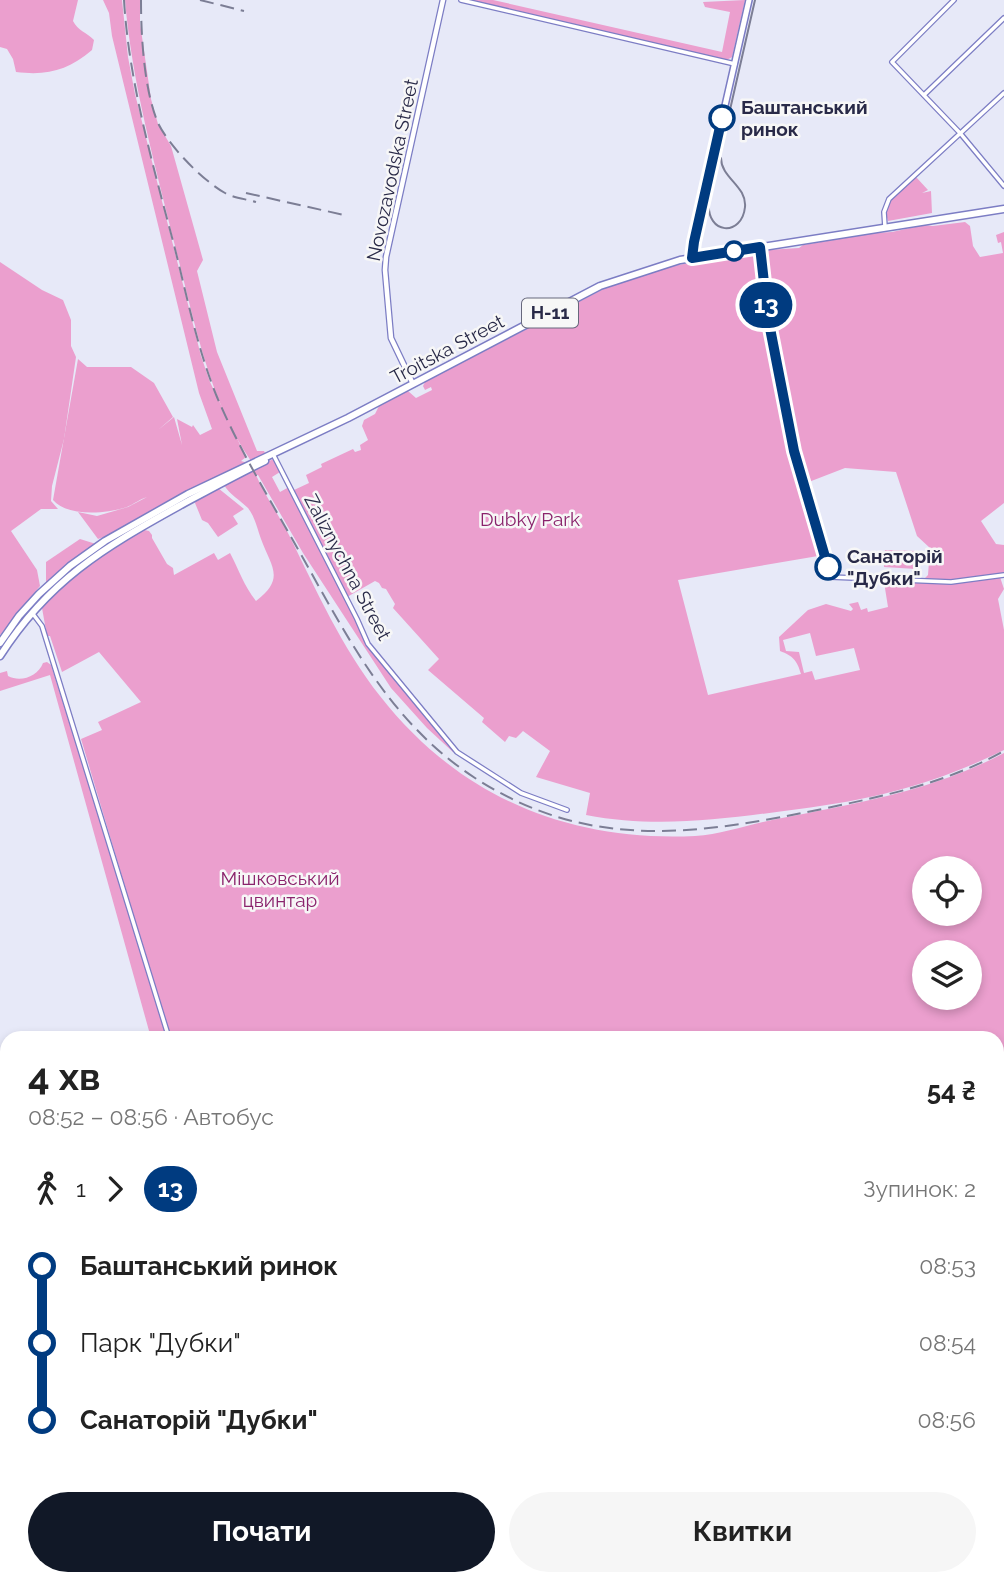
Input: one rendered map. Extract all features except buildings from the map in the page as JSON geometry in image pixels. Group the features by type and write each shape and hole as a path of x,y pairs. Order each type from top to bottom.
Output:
{"main road":[{"path":"692,258 749,0"},
{"name":"Troitska Street","path":"275,454 600,286 668,263 1004,209"},
{"name":"Н-11","path":"0,656 32,612 65,578 105,548 275,454"},
{"name":"Н-11","path":"0,643 39,594 96,547 188,494 253,461 275,454"}],"street":[{"name":"Novozavodska Street","path":"413,384 390,330 386,257 443,0"},
{"path":"461,0 735,64"},
{"path":"954,0 892,62 960,132 1004,186"},
{"path":"924,95 1004,18"},
{"path":"885,227 884,212 889,199 1004,93"},
{"path":"760,247 768,318 795,458 830,577 951,582 1004,575"},
{"name":"Zaliznychna Street","path":"275,454 358,618 366,641 451,746 475,765 521,793 566,810"},
{"path":"32,612 42,626 78,737 167,1031"}],"green space":[{"path":"0,0 78,0 73,21 94,40 92,50 57,70 16,72 7,49 0,47"},
{"path":"103,0 122,0 135,94 201,356 210,382 246,457 241,461 248,463 98,539 78,512 53,500 78,359 87,367 131,367 154,383 173,417 158,430 174,417 182,445 177,419 192,427 193,425 200,435 212,429 199,393 112,36 109,13","holes":["147,497 128,507 97,516 78,512 127,507"]},
{"path":"125,0 140,0 140,23 151,99 158,124 171,146 203,260 197,271 217,352 257,451 265,453 276,448 277,450 251,461 236,437 213,385 196,329 145,124"},
{"path":"469,0 493,0 722,52 730,12 705,7 703,2 745,0 732,57 727,60"},
{"path":"916,177 928,190 922,193 931,191 932,213 888,221 887,207 890,201"},
{"name":"Dubky Park","path":"965,222 970,226 973,246 980,257 1003,253 1001,242 998,243 996,235 1004,232 1004,503 981,521 996,544 1004,545 1004,574 951,581 923,580 928,575 930,548 917,536 896,472 845,468 801,485 820,552 818,556 678,580 708,695 801,674 794,659 780,651 779,637 808,610 826,604 851,611 853,609 849,604 858,602 861,610 867,608 868,612 888,607 884,582 951,584 1000,577 1004,589 998,599 1004,630 1004,750 950,774 897,791 814,807 734,817 661,822 586,815 590,793 536,777 550,751 523,731 516,738 509,736 505,742 482,722 484,718 428,670 439,659 393,608 395,604 386,589 375,581 347,597 294,490 309,483 306,475 322,467 321,464 353,449 355,452 361,450 360,445 368,440 362,426 364,420 375,414 379,406 408,391 416,398 432,390 431,387 425,390 425,382 615,283 667,267 751,252 757,254 760,261 767,250 799,248 803,245 875,233","holes":["810,633 816,656 854,648 860,670 815,680 812,671 804,673 799,652 786,651 783,640"]},
{"path":"0,262 42,290 63,300 71,320 71,346 76,357 64,439 52,486 51,501 58,509 41,509 11,531 37,570 40,586 0,635"},
{"name":"Мішковський цвинтар","path":"273,459 280,472 272,477 280,492 289,487 365,642 455,751 427,728 391,688 256,475 342,638 380,696 411,731 445,761 481,786 520,806 560,821 603,831 648,836 706,835 896,794 951,777 1004,753 1004,1031 168,1031 81,739 102,730 98,722 141,702 99,652 62,672 50,636 47,636 42,604 76,571 140,529 149,531 152,535 167,564 173,568 174,575 214,553 218,560 230,553 256,601 271,586 273,572 254,519 245,505 224,485"},
{"path":"218,488 244,509 233,516 238,524 218,537 208,523 202,520 195,503 197,498"},
{"path":"80,539 96,544 46,584 46,562"},
{"path":"885,550 917,551 916,569 884,567"},
{"path":"43,663 51,665 75,741 78,742 165,1031 149,1031 50,675 0,691 0,673 7,671 8,676 23,678 37,672"}],"tram line":[{"path":"721,158 725,171 745,200 738,224 725,228 713,221 709,202 755,0"}],"railway":[{"path":"124,0 131,62 143,124 198,341 217,397 260,483 360,656 399,710 447,757 475,778 518,802 561,818 604,827 647,831 735,825 850,803 940,779 1004,751"},
{"path":"141,0 146,79 153,110 163,132 187,162 206,180 225,193 256,202"},
{"path":"200,0 244,11"},
{"path":"246,193 344,215"}],"bus line":[{"name":"13","path":"722,118 692,258 760,247 768,318 794,451 828,567"}],"place":[{"name":"Баштанський ринок","path":"722,118"},
{"name":"Санаторій \"Дубки\"","path":"828,567"}]}
